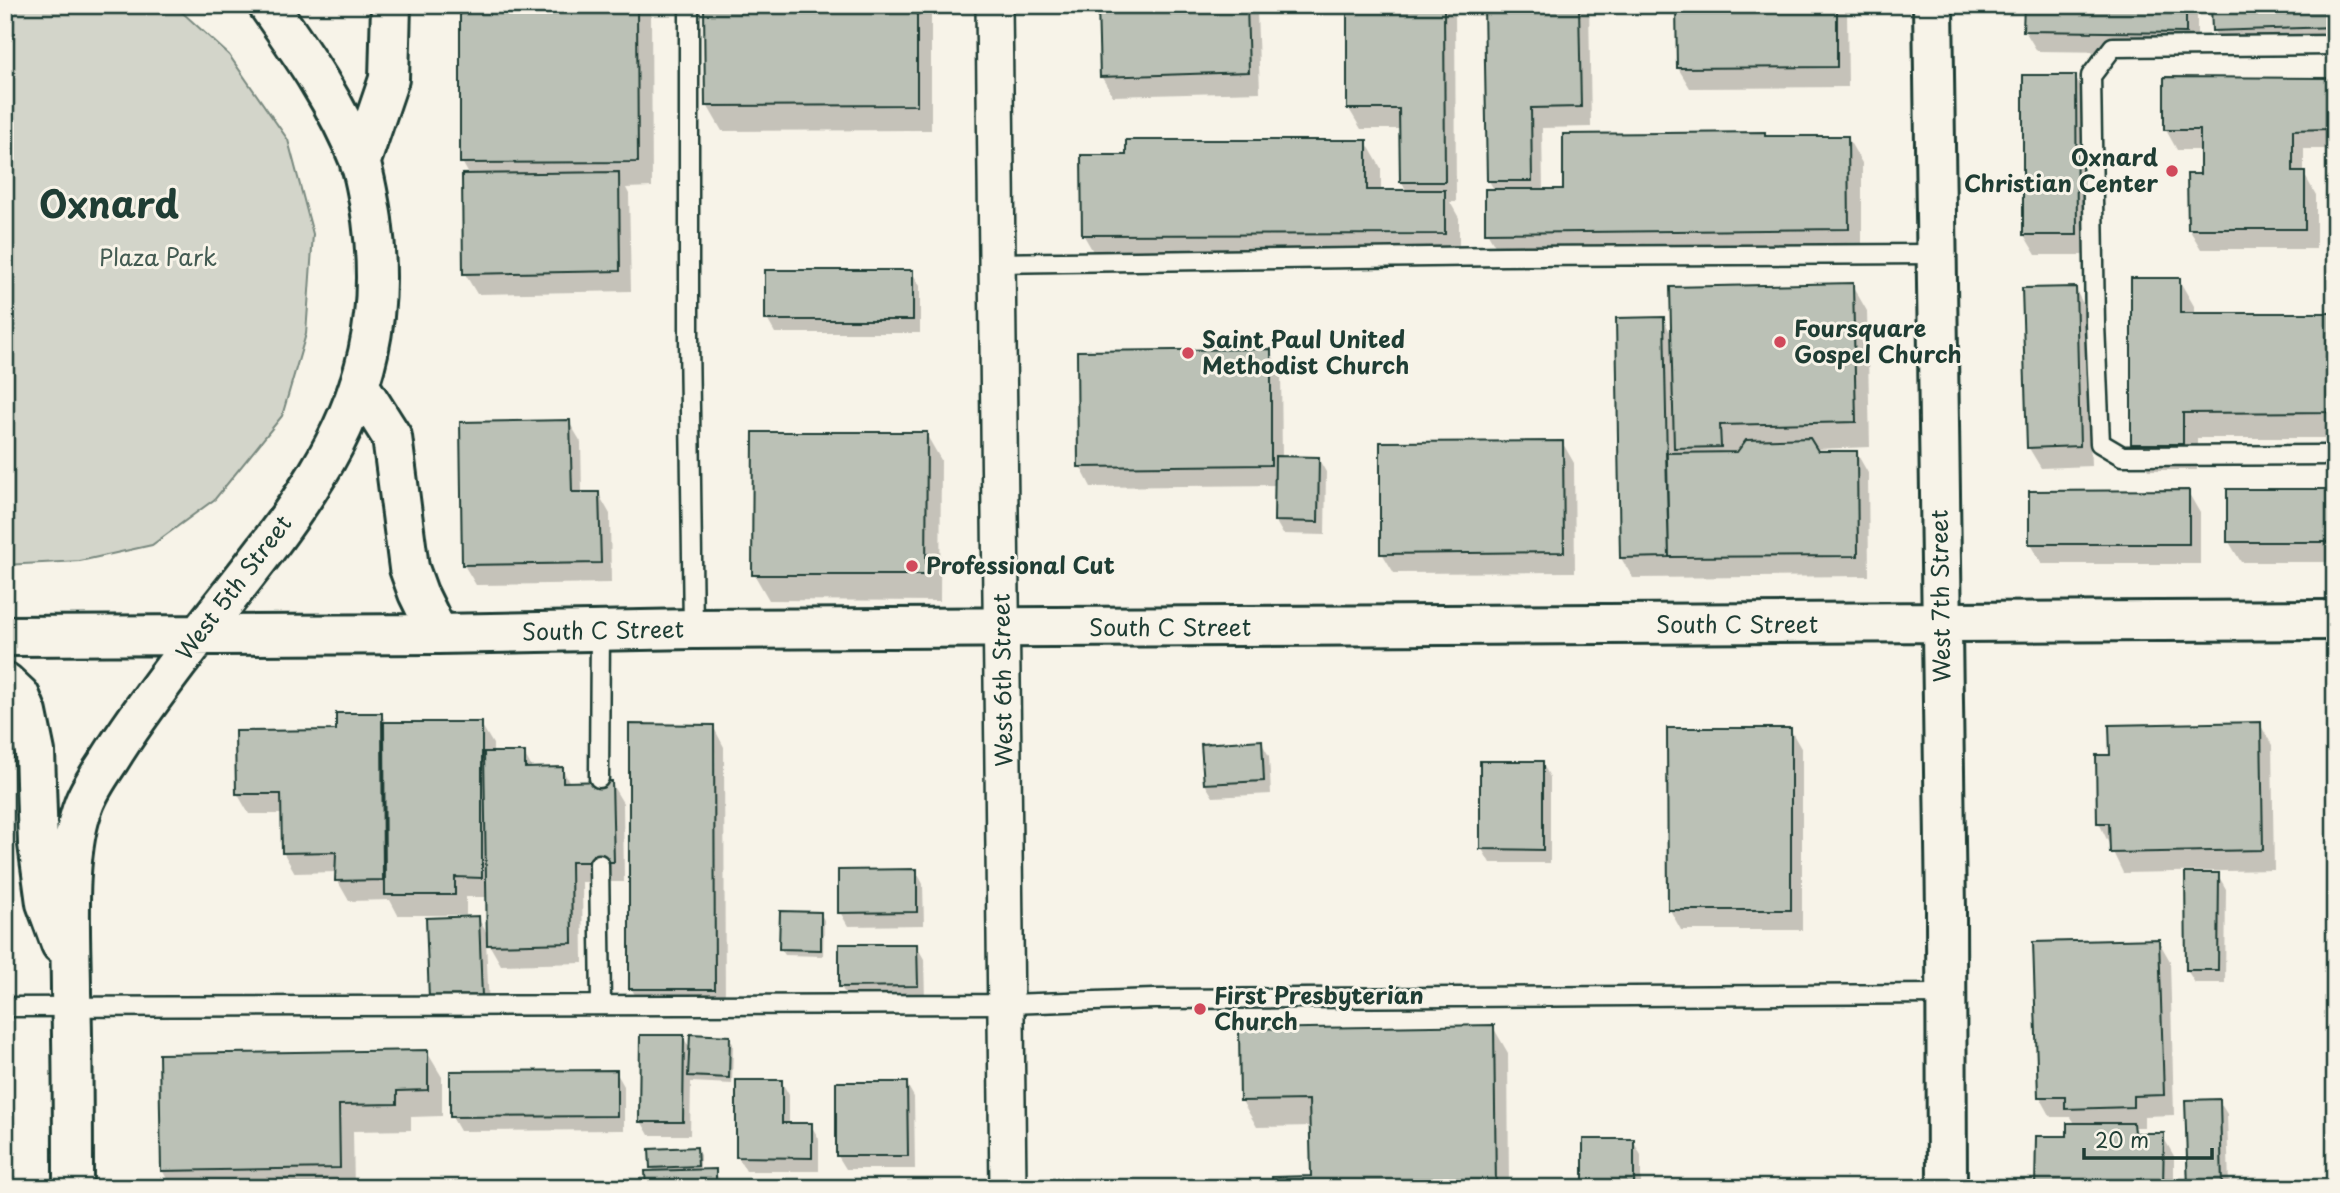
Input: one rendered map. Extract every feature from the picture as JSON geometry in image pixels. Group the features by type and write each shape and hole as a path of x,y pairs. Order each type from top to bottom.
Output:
{"street":[{"name":"West 5th Street","path":"73,1188 73,863 76,832 83,806 120,743 316,477 342,430 369,355 376,296 375,242 360,164 338,115 310,64 268,5"},
{"path":"360,164 389,79 391,5"},
{"name":"West 6th Street","path":"994,5 1008,1188"},
{"name":"West 7th Street","path":"1933,5 1947,1188"},
{"path":"359,385 392,437 410,568 418,593 438,634"},
{"name":"South C Street","path":"5,636 438,634 693,629 2335,620"},
{"path":"5,682 20,696 27,713 35,752 38,844 46,904 71,989"}],"lane":[{"path":"689,5 689,338 693,629"},
{"path":"2335,45 2113,47 2091,76 2100,443 2122,456 2335,455"},
{"path":"997,263 1504,256 1938,254"},
{"path":"599,778 600,631"},
{"path":"599,864 601,1004"},
{"path":"5,1007 71,989 601,1004 1006,1004 1168,999 1946,994"}],"green space":[{"name":"Plaza Park","path":"5,5 165,5 183,13 229,55 288,140 313,234 306,334 282,416 215,499 152,545 80,561 5,565"}],"building":[{"path":"460,5 637,5 638,162 460,163"},
{"path":"704,5 917,5 917,105 705,106"},
{"path":"1098,5 1247,5 1249,72 1100,77"},
{"path":"1347,5 1444,5 1445,182 1400,182 1399,109 1347,109"},
{"path":"1484,5 1579,5 1581,107 1531,108 1532,181 1487,181"},
{"path":"1676,5 1837,5 1837,67 1677,68"},
{"path":"2024,5 2186,5 2186,33 2023,31"},
{"path":"2211,5 2335,5 2335,27 2212,31"},
{"path":"2023,75 2076,75 2077,235 2023,235"},
{"path":"2164,77 2330,78 2329,129 2293,130 2293,172 2305,172 2305,229 2188,229 2187,174 2200,174 2200,130 2164,130"},
{"path":"1765,132 1765,136 1848,136 1849,229 1485,233 1485,189 1563,189 1563,134"},
{"path":"1126,140 1367,140 1367,190 1445,190 1445,234 1082,235 1081,155 1126,155"},
{"path":"619,172 620,271 463,274 462,174"},
{"path":"765,270 913,270 913,320 765,320"},
{"path":"2131,278 2180,278 2180,313 2335,313 2335,412 2183,413 2183,444 2131,444"},
{"path":"1853,283 1856,422 1720,425 1721,447 1674,448 1670,287"},
{"path":"2076,287 2080,446 2027,448 2022,288"},
{"path":"1664,317 1669,557 1620,558 1616,318"},
{"path":"1271,349 1271,465 1078,467 1077,351"},
{"path":"570,420 572,492 599,492 601,563 462,565 460,422"},
{"path":"753,432 927,432 926,575 752,575"},
{"path":"1810,438 1818,451 1857,451 1858,556 1669,557 1666,453 1737,452 1746,440"},
{"path":"1563,441 1564,552 1380,554 1380,442"},
{"path":"1275,456 1319,457 1318,522 1274,521"},
{"path":"2227,489 2335,489 2335,542 2227,542"},
{"path":"2189,490 2189,544 2029,544 2029,491"},
{"path":"336,713 382,713 383,880 335,881 336,852 282,853 281,794 236,794 235,731 336,730"},
{"path":"384,722 482,722 482,878 455,877 455,895 385,895"},
{"path":"2261,722 2263,850 2110,853 2109,823 2097,823 2096,755 2110,755 2109,725"},
{"path":"629,724 714,725 715,989 629,989"},
{"path":"1667,728 1791,728 1791,910 1668,910"},
{"path":"1262,740 1264,781 1204,784 1201,744"},
{"path":"484,752 525,752 525,768 563,767 563,782 612,781 614,862 571,862 572,943 487,945"},
{"path":"1480,761 1543,761 1543,850 1480,849"},
{"path":"917,869 917,912 838,913 838,870"},
{"path":"2185,873 2219,873 2218,970 2186,970"},
{"path":"780,911 821,912 821,950 779,949"},
{"path":"479,916 482,997 429,999 426,918"},
{"path":"2159,939 2164,1095 2133,1096 2133,1107 2065,1109 2065,1097 2038,1097 2033,942"},
{"path":"839,944 917,944 918,986 839,987"},
{"path":"1494,1025 1496,1188 1272,1188 1272,1177 1311,1176 1309,1100 1240,1101 1239,1029"},
{"path":"690,1034 730,1036 729,1078 688,1076"},
{"path":"640,1035 684,1035 683,1122 639,1122"},
{"path":"428,1050 428,1090 397,1091 397,1104 339,1105 340,1168 161,1171 159,1054"},
{"path":"617,1070 617,1116 450,1117 450,1071"},
{"path":"736,1080 782,1080 782,1123 812,1123 812,1158 736,1157"},
{"path":"836,1082 907,1082 908,1156 836,1156"},
{"path":"2220,1099 2222,1188 2188,1188 2185,1100"},
{"path":"2067,1123 2133,1123 2134,1133 2164,1133 2163,1188 2035,1188 2036,1136 2067,1136"},
{"path":"1583,1139 1634,1139 1634,1188 1583,1188"},
{"path":"697,1147 698,1166 650,1168 649,1149"},
{"path":"716,1169 716,1188 646,1188 645,1171"}],"place":[{"name":"Oxnard Christian Center","path":"2172,171"},
{"name":"Foursquare Gospel Church","path":"1780,342"},
{"name":"Saint Paul United Methodist Church","path":"1188,353"},
{"name":"Professional Cut","path":"912,566"},
{"name":"First Presbyterian Church","path":"1200,1009"}],"district":[{"name":"Oxnard","path":"109,205"}]}
